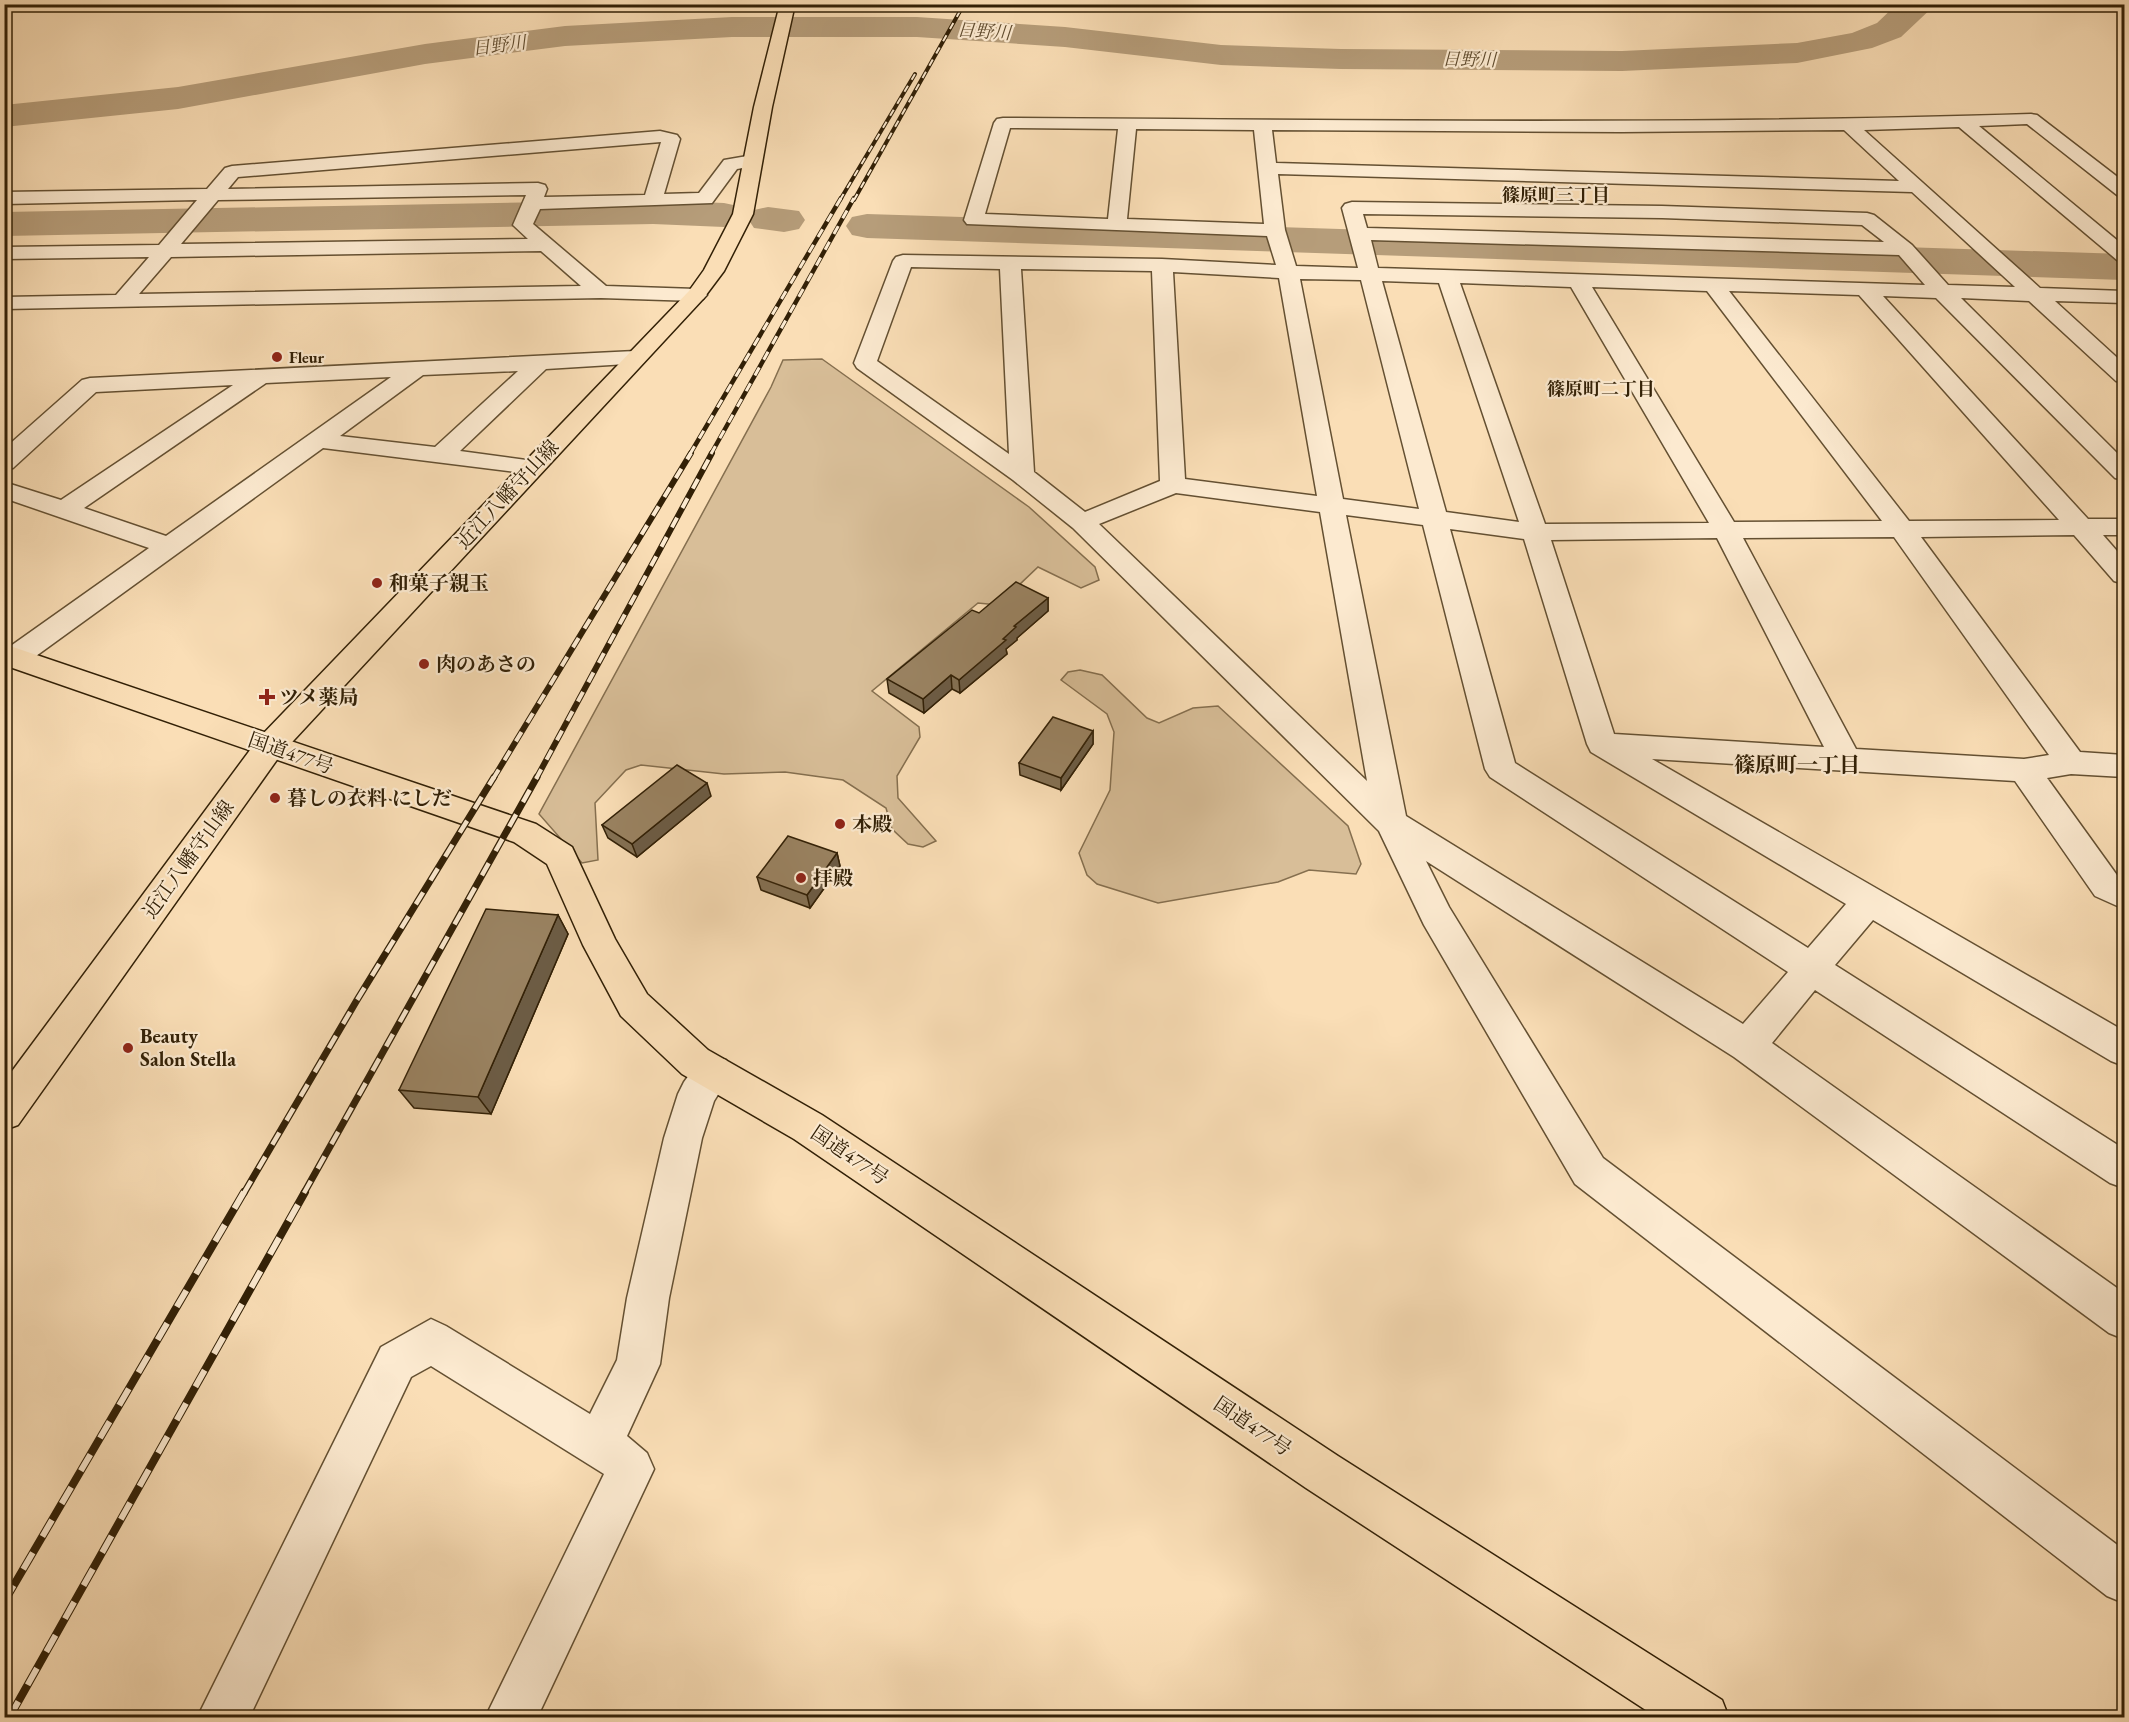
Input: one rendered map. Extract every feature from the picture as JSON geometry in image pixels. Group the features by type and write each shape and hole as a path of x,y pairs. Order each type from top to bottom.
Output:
{"main road":[{"name":"近江八幡守山線","path":"4,1113 270,746 696,295 714,271 743,214 788,4"},
{"name":"国道477号","path":"10,656 525,833 560,856 600,945 634,1005 695,1062 808,1127 1322,1472 1704,1718"}],"street":[{"path":"1277,237 1117,225 974,220 1003,123 1621,127 1849,125 2031,119 2124,191"},
{"path":"1964,122 2124,256"},
{"path":"1117,225 1128,123"},
{"path":"1262,123 1277,237 1288,272 1391,823 1436,915 1589,1171 2124,1579"},
{"path":"1849,125 2124,376"},
{"path":"1621,127 1681,250 1705,285 1902,529 2071,763"},
{"path":"121,302 232,172 660,136 671,139 652,200"},
{"path":"560,145 523,225 601,292"},
{"path":"4,198 212,194 531,205 705,199 731,164 753,161"},
{"path":"1268,168 1919,187"},
{"path":"2124,473 1942,292 1911,257 1867,219 1662,212 1352,208 1501,769 2124,1170"},
{"path":"4,253 548,245"},
{"path":"350,297 381,247"},
{"path":"1364,248 1447,277 2124,297"},
{"path":"1911,257 1681,250 1364,248 1288,272 1162,265 903,261 865,363 1082,522 1391,823 1747,1046 2124,1318"},
{"path":"1010,262 1022,476"},
{"path":"1162,265 1173,485"},
{"path":"1447,277 1535,532 1602,744 2124,1050"},
{"path":"1578,281 1726,530 1846,759"},
{"path":"1866,289 2124,575"},
{"path":"4,303 601,292 696,295"},
{"path":"4,463 90,385 635,358"},
{"path":"440,456 538,363"},
{"path":"10,656 417,369"},
{"path":"64,510 260,377"},
{"path":"317,440 532,467"},
{"path":"1082,522 1173,485 1535,532 2124,527"},
{"path":"4,489 168,546"},
{"path":"1602,744 2024,770 2071,763 2124,766"},
{"path":"2024,770 2107,887 2124,896"},
{"path":"1747,1046 1869,900"},
{"path":"599,1445 638,1364 648,1298 683,1138 697,1094 713,1072"},
{"path":"222,1718 396,1362 431,1341 620,1458 631,1469 510,1718"}],"shaded area":[{"path":"822,359 1029,507 1095,567 1099,580 1081,588 1038,567 998,605 978,603 872,691 919,727 920,737 897,776 898,798 936,841 923,847 908,844 892,829 886,808 843,780 785,772 724,774 641,765 626,770 595,803 598,860 582,863 539,814 771,387 783,360"},
{"path":"1080,670 1102,675 1147,718 1159,723 1193,708 1218,706 1348,826 1361,864 1356,874 1309,870 1278,882 1158,903 1097,884 1087,875 1079,853 1110,790 1114,732 1107,714 1061,680 1068,672"}],"building":[{"path":"1016,582 1048,598 1014,626 1016,627 1003,639 1006,640 959,680 951,675 923,699 887,679 972,610 979,613"},
{"path":"1053,717 1093,731 1061,778 1019,763"},
{"path":"677,765 707,783 632,844 602,825"},
{"name":"拝殿","path":"788,836 837,853 807,895 757,877"},
{"path":"486,909 558,915 478,1097 399,1090"}],"waterway":[{"name":"日野川","path":"4,116 178,98 425,54 565,36 732,27 917,27 1065,37 1221,55 1341,59 1622,61 1797,53 1860,41 1889,30 1912,8 1921,4"},
{"path":"4,224 653,212 724,215"},
{"path":"768,219 784,220"},
{"path":"867,226 2124,267"}],"railway":[{"path":"854,200 964,4"},
{"path":"840,200 915,74"},
{"path":"690,454 841,198"},
{"path":"711,454 854,198"},
{"path":"493,779 691,453"},
{"path":"536,779 712,453"},
{"path":"244,1193 357,1000 494,777"},
{"path":"304,1193 537,777"},
{"path":"4,1602 244,1192"},
{"path":"9,1718 305,1192"}],"place":[{"name":"Fleur","path":"277,357"},
{"name":"和菓子親玉","path":"377,583"},
{"name":"肉のあさの","path":"424,664"},
{"name":"ツメ薬局","path":"267,697"},
{"name":"暮しの衣料 にしだ","path":"275,798"},
{"name":"本殿","path":"840,824"},
{"name":"拝殿","path":"801,878"},
{"name":"Beauty Salon Stella","path":"128,1048"}],"district":[{"name":"篠原町三丁目","path":"1556,194"},
{"name":"篠原町二丁目","path":"1601,388"},
{"name":"篠原町一丁目","path":"1797,764"}]}
